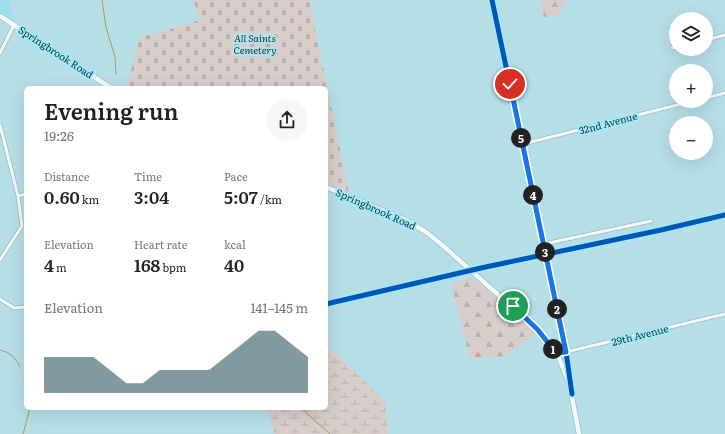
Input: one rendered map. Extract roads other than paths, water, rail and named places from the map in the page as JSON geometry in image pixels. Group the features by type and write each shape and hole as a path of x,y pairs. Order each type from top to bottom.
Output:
{"street":[{"path":"492,0 566,352 572,394"},
{"name":"Springbrook Road","path":"0,16 108,86"},
{"path":"0,53 14,25"},
{"path":"713,38 725,35"},
{"path":"713,96 725,93"},
{"name":"32nd Avenue","path":"523,144 669,107"},
{"path":"0,125 18,196 22,226 0,260"},
{"name":"Springbrook Road","path":"328,188 404,219 426,232 531,323 556,353 564,368 572,394 580,434"},
{"path":"18,196 24,194"},
{"path":"544,244 652,221"},
{"path":"0,299 14,308 24,307"},
{"name":"29th Avenue","path":"556,353 578,350 725,314"}],"waterway":[{"path":"102,0 106,27 115,57 116,74"},
{"path":"0,350 12,356 20,367"},
{"path":"23,434 29,410"},
{"path":"303,410 330,434"}],"park label":[{"name":"All Saints Cemetery","path":"255,44"}]}
